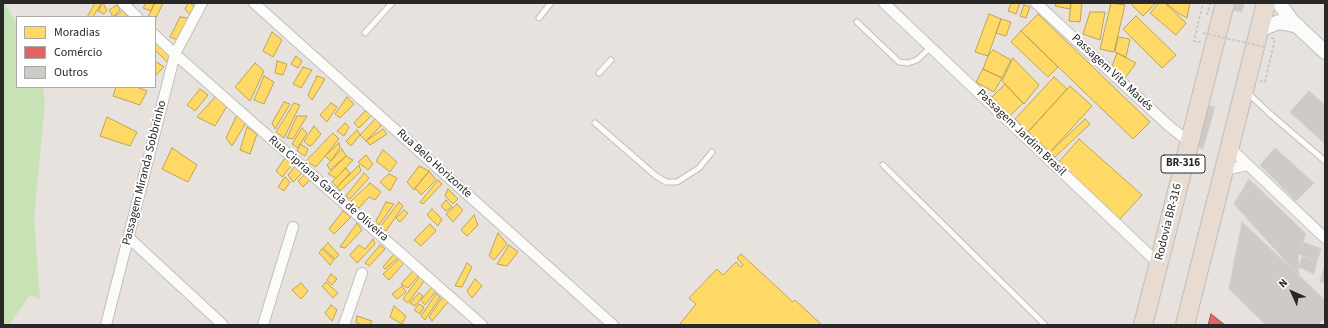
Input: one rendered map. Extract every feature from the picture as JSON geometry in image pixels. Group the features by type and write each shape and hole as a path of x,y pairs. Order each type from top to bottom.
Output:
{"highway":[{"name":"Rodovia BR-316","path":"1143,325 1225,3"},
{"name":"BR-316","path":"1185,325 1244,90 1261,39 1266,3"}],"street":[{"path":"123,3 136,16"},
{"name":"Passagem Miranda Sobbrinho","path":"106,325 175,54 202,3"},
{"name":"Rua Belo Horizonte","path":"254,3 613,325"},
{"name":"Passagem Jardim Brasil","path":"884,3 1158,263"},
{"name":"Passagem Vita Maués","path":"1036,3 1164,122 1183,137 1190,140"},
{"path":"1279,3 1284,11 1298,26 1325,52"},
{"path":"1261,39 1266,27 1279,22 1285,22 1298,26"},
{"name":"Rua Cipriana Garcia de Oliveira","path":"156,36 482,325"},
{"path":"1230,147 1325,238"},
{"path":"1224,170 1248,165"},
{"path":"263,325 293,227"},
{"path":"129,238 223,325"},
{"path":"344,325 362,273"}],"lane":[{"path":"365,33 392,3"},
{"path":"539,18 550,4"},
{"path":"857,22 898,62 908,63 917,60 931,48"},
{"path":"599,73 611,60"},
{"path":"1244,90 1325,161"},
{"path":"595,123 656,176 666,182 677,182 699,168 712,152"},
{"path":"883,165 1045,325"}],"path":[{"path":"1197,30 1203,3"},
{"path":"1203,32 1261,39"}],"green space":[{"path":"3,3 5,3 16,23 16,88 43,88 45,103 34,218 40,299 30,295 9,325 3,325"}],"building: Moradias":[{"path":"95,3 101,4 94,16 88,16"},
{"path":"103,3 107,10 104,14 98,11"},
{"path":"146,3 154,3 151,11 143,8"},
{"path":"155,3 163,3 156,18 156,16 148,16"},
{"path":"188,3 194,6 190,15 185,9"},
{"path":"1011,3 1020,3 1016,14 1008,11"},
{"path":"1056,3 1071,3 1070,9 1055,6"},
{"path":"1071,3 1082,3 1080,22 1069,21"},
{"path":"1111,3 1125,5 1114,52 1100,49"},
{"path":"1130,3 1156,3 1143,16"},
{"path":"1159,3 1165,3 1186,23 1176,35 1150,13"},
{"path":"1166,3 1190,3 1187,18 1178,13"},
{"path":"117,5 120,10 112,16 109,10"},
{"path":"1024,5 1030,7 1026,18 1020,16"},
{"path":"123,10 127,16 115,16"},
{"path":"1090,12 1105,12 1100,40 1083,34"},
{"path":"989,14 1001,19 988,56 975,52"},
{"path":"1038,14 1150,122 1133,139 1021,31"},
{"path":"1136,16 1176,55 1162,68 1123,29"},
{"path":"180,17 189,18 178,40 170,37"},
{"path":"1001,19 1011,22 1006,36 996,33"},
{"path":"1021,31 1058,67 1048,77 1011,42"},
{"path":"272,32 282,40 273,57 263,51"},
{"path":"1118,37 1130,39 1126,57 1115,52"},
{"path":"156,41 173,55 169,64 156,51"},
{"path":"993,50 1011,60 1002,78 983,69 988,56"},
{"path":"1117,53 1136,63 1125,78 1112,66"},
{"path":"296,56 302,61 298,68 291,64"},
{"path":"1013,58 1039,85 1024,104 1002,81"},
{"path":"277,61 287,64 283,75 275,73"},
{"path":"156,62 164,67 156,75"},
{"path":"255,63 264,71 250,101 235,87"},
{"path":"303,67 312,70 301,88 293,84"},
{"path":"983,69 1002,78 994,92 976,82"},
{"path":"264,76 274,82 264,104 254,100"},
{"path":"317,76 325,79 312,100 308,95"},
{"path":"1054,77 1067,89 1028,132 1015,119"},
{"path":"1005,84 1023,103 1010,116 992,97"},
{"path":"1070,86 1092,106 1050,152 1028,132"},
{"path":"116,88 140,88 147,91 140,105 113,96"},
{"path":"200,89 208,95 195,111 187,105"},
{"path":"216,96 227,106 215,126 197,117"},
{"path":"347,97 354,104 340,118 335,114"},
{"path":"284,102 290,104 275,129 272,123"},
{"path":"294,103 300,105 284,138 276,132"},
{"path":"331,103 337,107 327,122 320,115"},
{"path":"365,111 372,115 359,128 354,123"},
{"path":"237,115 247,121 232,146 226,138"},
{"path":"297,116 307,116 293,139 287,138"},
{"path":"107,117 137,132 130,146 100,136"},
{"path":"376,118 381,126 366,141 360,135"},
{"path":"1085,119 1090,124 1055,157 1050,152"},
{"path":"345,123 349,127 344,136 337,131"},
{"path":"314,126 321,134 312,145 309,146 304,141"},
{"path":"247,127 257,134 250,154 240,150"},
{"path":"302,128 307,133 298,148 292,144"},
{"path":"383,129 387,134 370,145 366,141"},
{"path":"357,130 360,135 351,146 346,141"},
{"path":"333,133 339,139 316,167 306,161"},
{"path":"1079,139 1142,195 1119,220 1058,163"},
{"path":"339,143 340,148 331,161 325,156"},
{"path":"300,144 308,149 305,156 297,151"},
{"path":"172,148 197,165 188,182 162,169"},
{"path":"342,149 346,156 330,170 327,165"},
{"path":"383,150 397,162 390,172 376,161"},
{"path":"366,155 373,164 368,170 358,162"},
{"path":"346,156 353,160 336,178 328,174"},
{"path":"285,158 293,164 282,177 276,171"},
{"path":"296,165 303,172 293,182 288,175"},
{"path":"359,165 361,171 340,191 337,187"},
{"path":"419,166 429,171 414,190 407,182"},
{"path":"346,168 350,173 337,187 332,182"},
{"path":"429,171 436,180 421,195 415,188"},
{"path":"364,173 369,178 350,199 346,196"},
{"path":"305,174 311,179 303,187 298,181"},
{"path":"389,174 397,178 390,191 380,182"},
{"path":"285,177 290,182 284,191 278,187"},
{"path":"438,180 442,184 423,204 420,202"},
{"path":"370,183 381,192 375,200 369,197 359,208 351,201"},
{"path":"448,189 458,199 453,204 445,196"},
{"path":"446,200 452,207 446,211 441,206"},
{"path":"386,202 394,204 379,225 376,221"},
{"path":"399,202 403,206 386,231 380,227"},
{"path":"457,204 463,210 453,222 446,214"},
{"path":"432,209 442,219 438,226 427,215"},
{"path":"404,210 408,213 400,222 396,218"},
{"path":"343,211 351,217 334,234 329,229"},
{"path":"474,215 478,225 467,236 461,230"},
{"path":"357,223 362,230 345,248 340,247"},
{"path":"430,224 436,231 421,246 414,240"},
{"path":"498,233 507,244 494,260 489,256"},
{"path":"373,239 375,244 357,263 350,255 359,245 365,249"},
{"path":"328,243 339,255 335,259 323,248"},
{"path":"380,245 385,249 369,266 365,263"},
{"path":"509,245 518,252 507,266 497,264"},
{"path":"322,249 334,260 330,265 319,253"},
{"path":"394,254 398,258 385,269 383,267"},
{"path":"741,254 793,302 795,300 822,325 679,325 696,304 689,298 717,269 723,275 736,262 741,267 743,265 737,258"},
{"path":"400,258 404,263 389,280 383,274"},
{"path":"467,263 472,267 462,287 455,286"},
{"path":"413,271 418,276 408,288 401,284"},
{"path":"331,274 337,279 332,285 327,280"},
{"path":"420,276 425,280 408,303 403,299"},
{"path":"475,279 482,286 472,298 467,291"},
{"path":"326,282 338,293 333,298 322,286"},
{"path":"301,283 308,291 301,299 292,290"},
{"path":"402,286 406,292 397,299 392,294"},
{"path":"432,287 436,291 425,305 421,300"},
{"path":"419,293 423,296 415,306 410,303"},
{"path":"436,294 440,297 425,320 421,316"},
{"path":"443,296 448,302 432,321 429,317"},
{"path":"419,304 424,307 420,314 414,310"},
{"path":"331,305 337,310 332,321 325,313"},
{"path":"394,306 406,316 402,324 390,317"},
{"path":"357,316 372,321 370,325 362,325 356,322"}],"building: Comércio":[{"path":"1211,314 1225,325 1208,325"}],"building: Outros":[{"path":"1232,3 1244,3 1242,12 1231,10"},
{"path":"1309,91 1325,105 1325,144 1290,112"},
{"path":"1202,104 1215,107 1203,149 1191,145"},
{"path":"1275,148 1314,183 1296,201 1260,165"},
{"path":"1249,179 1306,234 1298,254 1299,276 1234,204"},
{"path":"1242,222 1325,300 1325,317 1318,325 1266,325 1229,289"},
{"path":"1303,242 1321,249 1317,261 1298,254"},
{"path":"1302,257 1317,261 1314,274 1299,267"},
{"path":"1325,264 1325,283 1320,282"}]}
